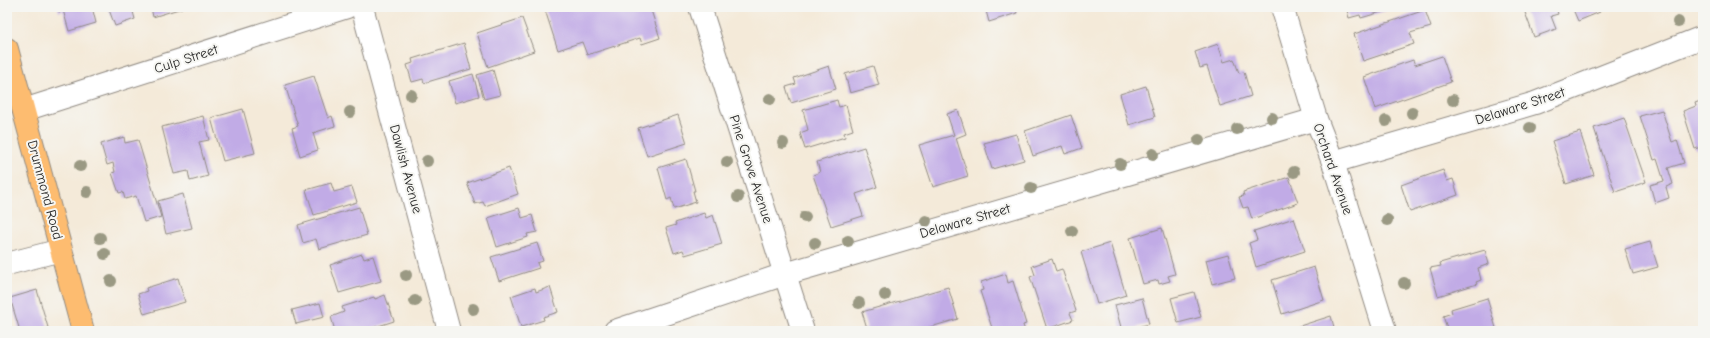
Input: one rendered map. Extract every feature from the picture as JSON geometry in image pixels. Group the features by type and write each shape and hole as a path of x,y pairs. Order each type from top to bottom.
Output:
{"main road":[{"name":"Drummond Road","path":"7,50 83,331"}],"street":[{"name":"Culp Street","path":"24,110 347,7"},
{"name":"Dawlish Avenue","path":"362,7 449,331"},
{"name":"Pine Grove Avenue","path":"700,7 803,331"},
{"name":"Orchard Avenue","path":"1282,7 1316,119 1333,162 1385,331"},
{"name":"Delaware Street","path":"1333,162 1535,103 1703,37"},
{"name":"Delaware Street","path":"615,331 785,274 1316,119"},
{"path":"7,264 61,250"}],"building":[{"path":"58,7 92,7 96,23 69,31 63,10 59,12"},
{"path":"108,7 141,7 142,9 133,12 135,19 115,26"},
{"path":"151,7 182,7 182,8 153,17"},
{"path":"544,7 650,7 660,38 642,44 640,38 587,55 582,42 558,50"},
{"path":"985,7 1015,7 1017,13 989,22"},
{"path":"1346,7 1395,8 1361,18 1360,15 1349,18"},
{"path":"1523,7 1556,7 1558,14 1551,16 1556,29 1534,37"},
{"path":"1572,7 1598,7 1600,12 1578,21"},
{"path":"1425,10 1431,27 1410,33 1414,44 1363,61 1354,34"},
{"path":"522,18 534,51 488,67 477,33"},
{"path":"464,43 471,69 424,83 423,79 412,82 407,65 413,63 412,59"},
{"path":"1218,44 1224,62 1234,59 1239,73 1244,72 1251,96 1220,106 1207,66 1200,68 1195,52"},
{"path":"1442,56 1451,82 1375,109 1364,77 1413,60 1415,65"},
{"path":"829,66 836,89 791,103 786,87 796,84 794,78"},
{"path":"873,66 879,85 850,93 845,74"},
{"path":"493,70 500,95 484,99 477,75"},
{"path":"473,74 479,96 455,103 449,81"},
{"path":"314,76 328,118 332,116 335,126 313,133 318,150 300,156 292,128 298,126 285,85"},
{"path":"1146,86 1155,117 1129,125 1120,94"},
{"path":"837,100 839,107 846,105 853,130 844,133 845,137 805,149 800,133 808,130 803,110"},
{"path":"1703,100 1703,146 1695,149 1683,111 1696,106 1695,103"},
{"path":"243,109 255,153 223,161 211,118"},
{"path":"958,110 966,134 956,138 968,176 933,187 919,145 954,135 947,114"},
{"path":"1662,110 1672,142 1677,140 1684,163 1668,168 1673,184 1666,187 1669,198 1655,203 1650,185 1664,181 1657,159 1654,160 1640,116"},
{"path":"678,115 687,143 647,156 638,128"},
{"path":"1071,115 1082,148 1065,154 1062,146 1033,156 1025,131"},
{"path":"203,116 209,140 199,142 208,176 190,181 188,171 174,174 162,127"},
{"path":"1624,118 1646,182 1615,192 1594,128"},
{"path":"1580,132 1594,175 1566,184 1552,141"},
{"path":"1016,134 1024,160 992,169 984,143"},
{"path":"124,137 125,143 138,140 161,217 144,222 136,196 125,199 123,192 119,193 112,173 115,172 113,163 107,165 101,144"},
{"path":"864,147 877,187 856,194 863,216 831,226 813,175 820,172 817,162"},
{"path":"686,159 695,191 693,191 696,202 674,209 671,198 667,200 658,168"},
{"path":"509,168 518,194 485,206 483,202 475,204 467,183"},
{"path":"1443,170 1447,181 1453,179 1458,195 1410,212 1401,185"},
{"path":"1289,177 1298,203 1252,219 1248,207 1243,208 1239,197 1244,196 1243,192"},
{"path":"331,183 334,192 352,187 357,202 314,215 306,190"},
{"path":"183,194 192,228 166,234 158,201"},
{"path":"359,207 367,235 319,249 316,239 303,243 298,225"},
{"path":"519,208 522,218 532,215 537,232 527,234 528,237 497,247 488,218"},
{"path":"704,213 706,218 713,215 722,244 685,255 683,250 674,253 666,228 676,225 675,223"},
{"path":"1294,218 1305,251 1256,267 1249,243 1257,240 1254,231"},
{"path":"1162,228 1175,274 1168,276 1170,281 1159,284 1158,280 1143,284 1130,238"},
{"path":"1650,242 1658,267 1633,274 1625,249"},
{"path":"537,243 543,261 537,263 539,268 499,281 491,257"},
{"path":"1110,243 1126,295 1097,304 1081,252"},
{"path":"1485,250 1489,264 1478,268 1481,280 1476,282 1477,284 1438,296 1430,268 1441,266 1440,263"},
{"path":"362,254 364,259 373,256 381,281 339,293 330,265"},
{"path":"1228,254 1235,278 1212,284 1206,260"},
{"path":"1052,259 1056,271 1062,269 1076,311 1070,313 1073,320 1047,329 1030,277 1035,275 1032,266"},
{"path":"1314,267 1324,300 1282,314 1272,280"},
{"path":"1006,274 1008,283 1013,281 1026,324 1023,325 1025,331 993,331 980,291 983,290 981,282"},
{"path":"178,278 185,302 144,314 138,294 147,291 146,288"},
{"path":"550,287 558,312 543,317 544,320 521,327 511,296 535,288 536,292"},
{"path":"948,287 958,319 917,331 860,331 867,328 862,312"},
{"path":"37,290 49,331 20,331 10,298"},
{"path":"1194,292 1201,317 1178,323 1171,298"},
{"path":"385,295 394,321 363,331 335,331 331,317 344,312 342,307"},
{"path":"1142,298 1149,324 1122,331 1115,305"},
{"path":"1487,298 1496,328 1488,331 1448,331 1443,316 1452,313 1451,309"},
{"path":"320,303 324,317 296,324 292,310"},
{"path":"1331,316 1335,331 1284,331"}]}
